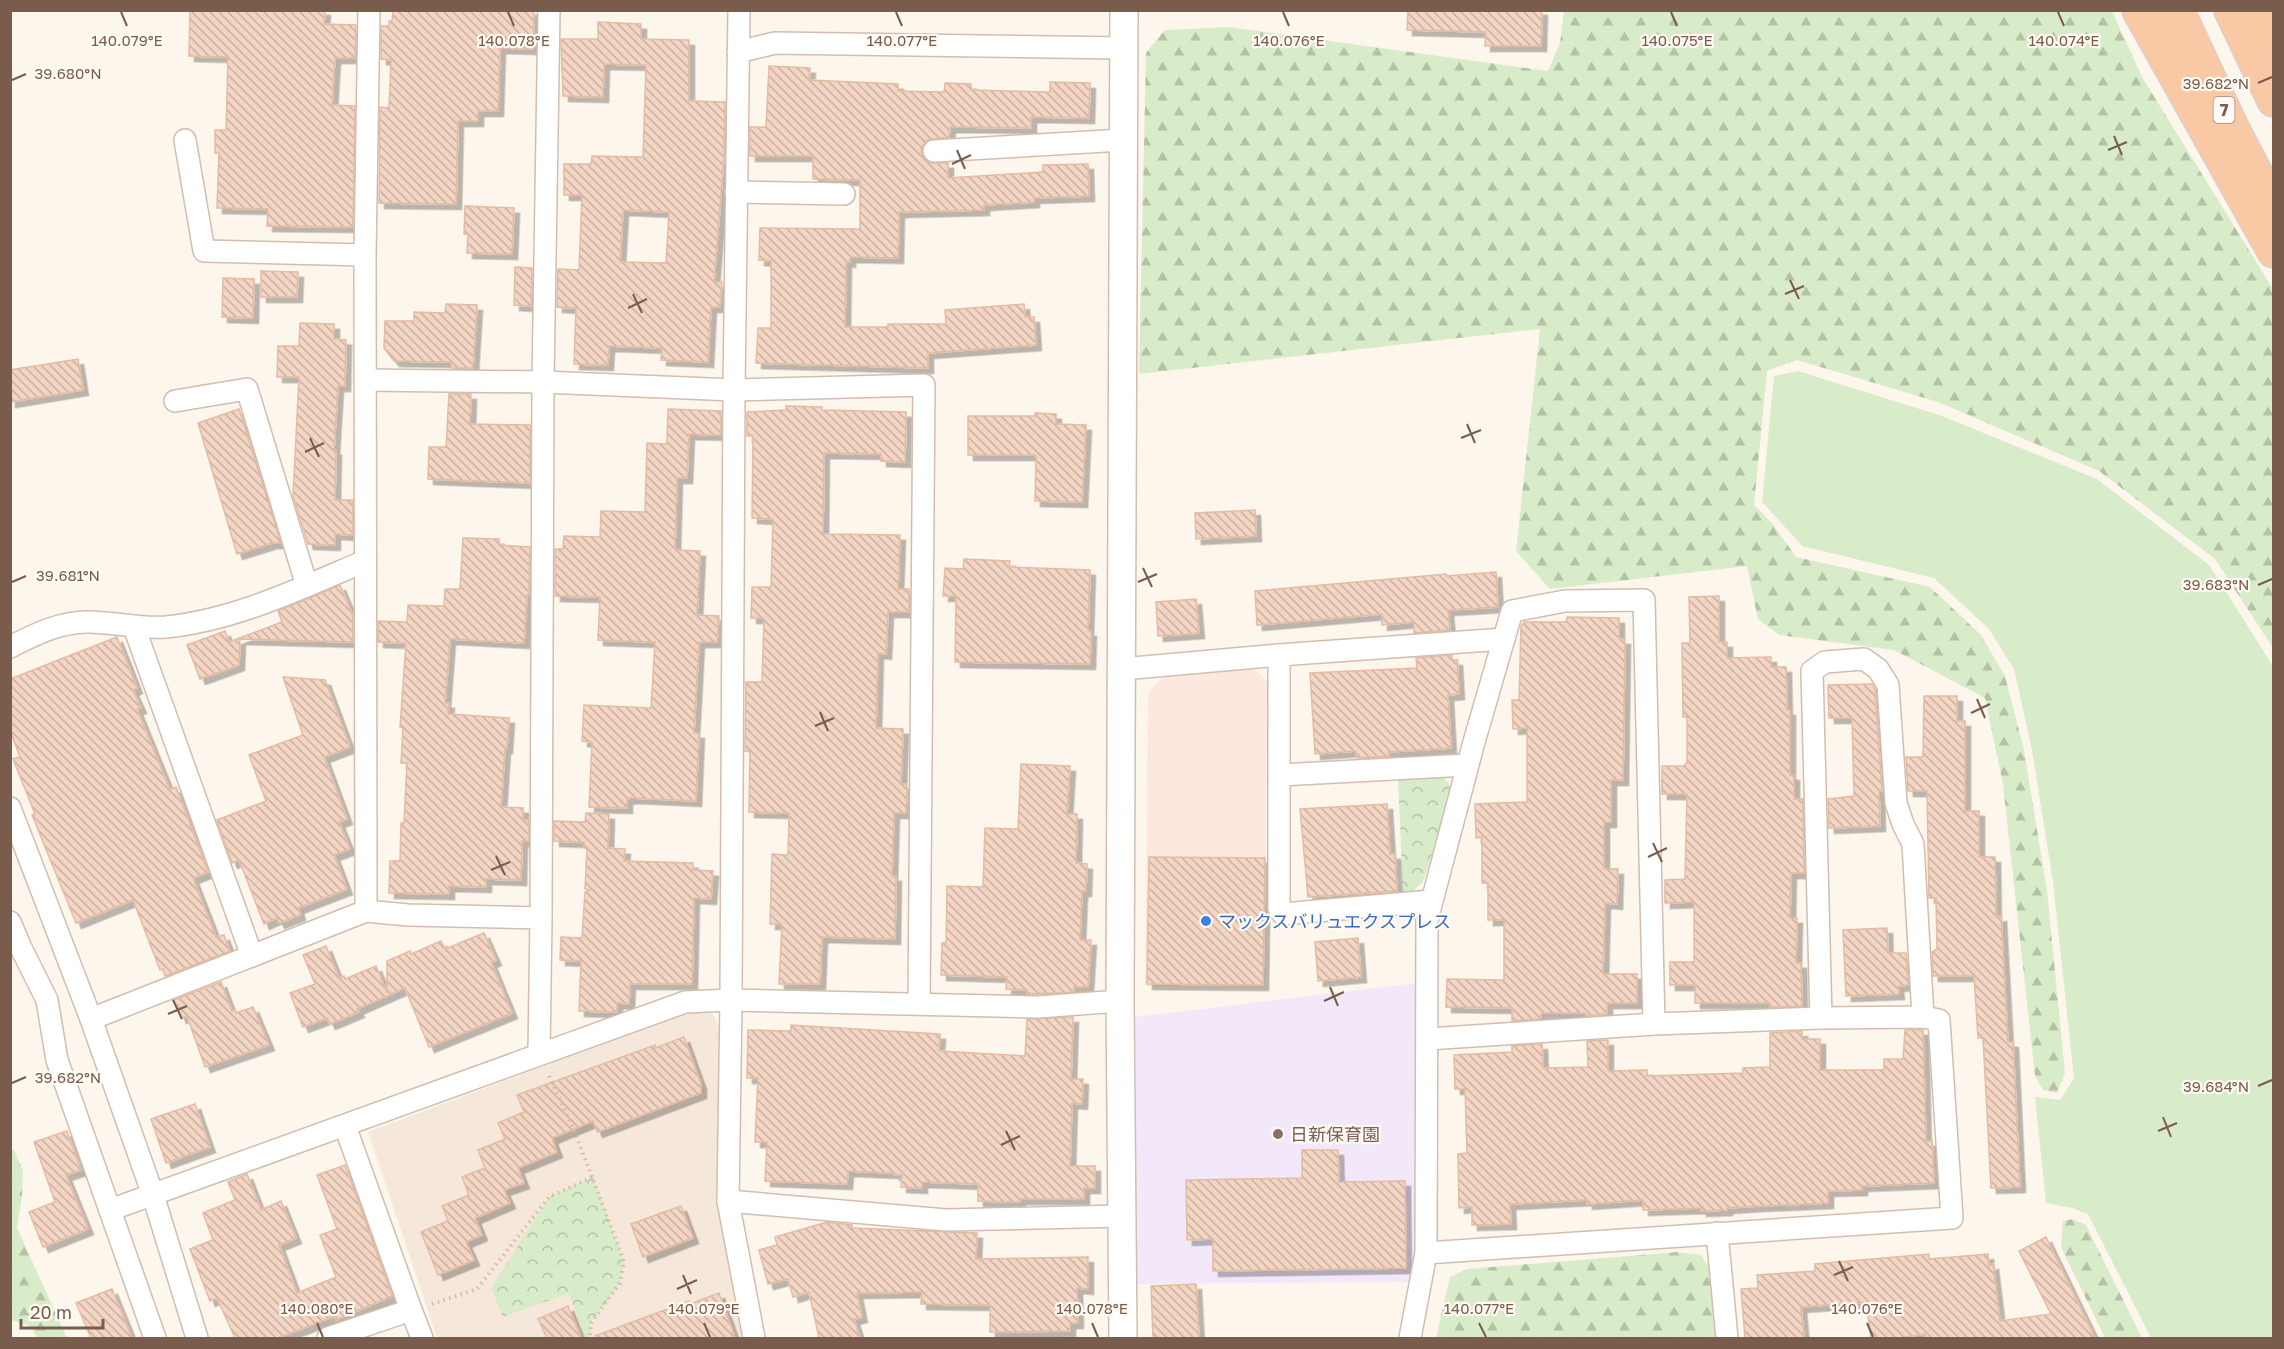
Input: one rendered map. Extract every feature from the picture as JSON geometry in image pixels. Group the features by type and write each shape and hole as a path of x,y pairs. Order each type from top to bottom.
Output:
{"highway":[{"path":"2139,10 2274,251"},
{"name":"7","path":"2177,10 2231,126 2274,207"},
{"path":"2231,10 2274,100"},
{"path":"2263,10 2274,36"}],"street":[{"path":"366,911 365,255 369,10"},
{"path":"539,1054 543,381 549,10"},
{"path":"739,10 728,1201 754,1338"},
{"path":"1122,1338 1120,1001 1124,10"},
{"path":"738,52 775,44 1124,48"},
{"path":"185,140 204,251 365,255"},
{"path":"934,152 1123,140"},
{"path":"736,192 844,194"},
{"path":"365,380 543,381 734,390 924,385 919,1004"},
{"path":"175,401 247,389 307,585"},
{"path":"10,647 49,627 87,622 134,627 166,627 240,612 365,561"},
{"path":"1410,1338 1425,1253 1427,920 1467,765 1512,611 1565,602 1644,600 1654,1024"},
{"path":"134,627 252,956"},
{"path":"1122,669 1504,639"},
{"path":"1279,655 1279,909 1283,914 1431,901"},
{"path":"1821,1018 1812,671 1825,662 1864,659 1878,669 1888,685 1896,803 1913,844 1923,1017"},
{"path":"1280,775 1467,765"},
{"path":"10,808 91,1019 153,1195 197,1338"},
{"path":"91,1019 366,911 408,915 541,918"},
{"path":"10,922 47,1000 57,1060 156,1338"},
{"path":"110,1210 685,1002 731,1000 1038,1007 1120,1001"},
{"path":"1425,1253 1952,1218 1939,1020 1923,1017 1821,1018 1654,1024 1428,1039"},
{"path":"345,1126 422,1338"},
{"path":"728,1201 946,1220 1123,1216"},
{"path":"1717,1233 1727,1338"},
{"path":"328,1338 411,1310"}],"path":[{"path":"539,1054 574,1130 624,1262 620,1283 591,1323 590,1338"},
{"path":"411,1310 477,1289 549,1197 593,1177"}],"shaded area":[{"path":"1252,667 1267,681 1265,987 1145,986 1148,692 1165,676"},
{"name":"日新保育園","path":"1417,983 1420,1251 1414,1282 1137,1284 1135,1017"},
{"path":"688,1012 713,1014 720,1027 745,1338 437,1338 368,1132"}],"green space":[{"path":"1564,11 2112,11 2142,77 2273,289 2273,648 2215,559 2099,471 1938,402 1797,360 1767,371 1754,505 1772,523 1796,557 1930,587 1981,635 2005,676 2024,750 2047,891 2065,1073 2057,1093 2043,1090 2035,1076 2003,784 1985,698 1894,650 1779,635 1758,619 1747,566 1550,589 1516,551 1540,329 1139,374 1146,53 1165,30 1229,27 1548,71 1560,43"},
{"path":"1798,371 1942,416 2097,479 2209,565 2273,666 2273,1338 2151,1338 2088,1214 2046,1203 2035,1097 2060,1100 2074,1078 2053,882 2032,750 2014,669 1989,629 1934,578 1802,546 1762,502 1774,376"},
{"path":"1441,774 1453,790 1423,882 1413,891 1403,893 1398,777"},
{"path":"11,1150 14,1150 23,1171 17,1228 67,1338 38,1338 28,1325 11,1320"},
{"path":"593,1177 624,1261 620,1283 591,1323 590,1338 585,1338 569,1293 503,1317 491,1288 549,1197"},
{"path":"2073,1219 2086,1225 2142,1338 2105,1338 2061,1247 2063,1221"},
{"path":"1678,1252 1701,1255 1709,1268 1716,1338 1436,1338 1450,1277 1467,1269"}],"building":[{"path":"190,10 325,10 324,24 356,25 355,58 335,58 332,105 355,106 353,227 267,226 268,209 217,208 219,153 215,153 215,130 226,130 228,57 189,56"},
{"path":"393,10 534,10 533,49 500,48 498,111 478,111 478,121 458,121 456,204 379,203 380,107 389,108 391,60 381,59 381,26 389,26"},
{"path":"1408,10 1542,10 1541,46 1485,46 1486,32 1407,30"},
{"path":"598,22 641,24 641,39 689,40 689,101 725,102 724,156 714,282 722,282 720,307 711,307 708,362 661,360 662,348 609,346 608,365 574,364 576,308 557,307 558,269 579,270 582,195 564,195 564,164 591,164 592,156 643,157 646,65 604,64 603,97 563,96 561,39 598,39","holes":["623,210 669,212 666,263 620,262"]},
{"path":"769,66 810,68 809,80 898,84 898,91 944,92 945,83 971,84 971,90 1050,92 1050,82 1090,83 1089,118 1031,117 1031,128 950,127 949,137 928,140 921,151 929,163 948,163 948,178 1043,172 1043,165 1088,164 1089,196 1034,198 1034,202 984,205 984,210 899,212 898,258 850,257 850,262 846,261 845,327 946,324 945,310 1024,304 1025,317 1034,317 1036,345 928,353 928,368 756,363 758,328 771,328 771,261 759,260 760,228 860,229 860,180 813,179 813,156 750,156 750,127 766,127"},
{"path":"465,206 514,208 512,254 467,253 468,234 464,234"},
{"path":"515,267 532,268 531,306 514,305"},
{"path":"261,271 298,272 297,297 261,297"},
{"path":"223,278 254,279 253,318 222,317"},
{"path":"446,304 477,305 473,368 451,368 451,362 394,361 384,348 385,321 414,321 414,312 445,313"},
{"path":"300,323 334,324 334,339 346,340 345,386 338,386 334,450 336,450 335,500 353,500 353,535 335,534 335,545 308,544 293,496 299,377 277,377 278,346 299,346"},
{"path":"78,359 83,390 10,402 10,370"},
{"path":"449,394 471,394 470,424 530,425 530,483 428,479 429,447 446,447"},
{"path":"786,406 822,407 822,410 906,412 905,462 881,461 881,454 824,453 823,534 900,535 898,589 909,589 909,612 888,612 886,654 878,653 876,728 903,729 901,784 907,784 906,813 894,813 892,876 896,876 895,939 822,937 820,984 779,984 782,924 770,924 772,854 788,855 789,813 749,812 750,752 745,751 746,682 762,682 764,618 751,618 752,587 771,587 773,519 752,518 753,436 747,436 747,412 786,410"},
{"path":"239,409 281,543 272,543 237,554 198,423"},
{"path":"668,409 721,411 721,435 689,434 687,478 677,478 675,550 700,551 697,615 719,616 717,642 699,642 694,733 699,733 696,801 631,798 627,799 627,808 589,807 592,742 582,741 584,705 651,708 655,642 598,640 600,597 555,596 555,549 563,549 564,536 600,537 601,511 645,512 647,443 667,444"},
{"path":"1035,413 1056,414 1056,424 1086,425 1082,502 1035,501 1036,456 1034,455 968,455 968,416 1035,416"},
{"path":"1255,510 1256,536 1196,539 1195,513"},
{"path":"463,538 499,539 499,545 530,547 529,595 527,595 524,643 450,639 445,703 449,703 448,714 509,718 501,807 523,808 523,820 529,820 529,841 522,841 521,880 486,879 486,887 449,886 449,894 389,893 390,861 400,861 401,823 404,823 407,763 401,763 403,728 400,727 406,643 378,642 378,621 407,622 408,605 444,606 445,589 460,589"},
{"path":"964,559 1010,561 1009,567 1090,570 1088,631 1091,631 1090,664 955,662 956,596 943,596 945,568 963,569"},
{"path":"1496,572 1498,607 1448,610 1450,630 1414,633 1414,622 1382,625 1382,614 1257,625 1255,591 1446,574 1446,576"},
{"path":"340,585 353,616 353,642 240,639 239,665 200,679 187,645 225,631 229,642 282,622 278,611"},
{"path":"1719,596 1719,642 1727,642 1727,658 1771,657 1771,667 1786,667 1787,710 1790,710 1790,775 1794,775 1794,799 1803,799 1804,873 1791,873 1790,918 1797,918 1796,963 1801,963 1802,1006 1770,1007 1770,1003 1695,1003 1695,985 1670,985 1670,962 1694,962 1694,902 1665,903 1665,880 1685,879 1687,794 1662,794 1662,766 1685,766 1687,763 1687,717 1683,717 1682,643 1690,643 1689,597"},
{"path":"1196,599 1199,633 1158,636 1156,602"},
{"path":"1567,617 1619,618 1619,639 1625,639 1623,780 1611,780 1611,822 1604,822 1604,869 1618,869 1617,904 1605,903 1603,974 1637,974 1637,1003 1607,1003 1607,1014 1586,1016 1586,1013 1541,1013 1541,1019 1512,1021 1512,1008 1446,1007 1447,979 1504,980 1504,920 1488,920 1488,883 1482,883 1482,837 1476,838 1475,804 1527,802 1527,728 1513,729 1512,700 1519,700 1521,626 1524,622 1566,622"},
{"path":"117,637 137,688 133,690 141,708 137,709 170,790 176,787 208,872 193,878 216,937 224,935 230,951 165,976 163,969 160,970 133,900 76,923 32,815 35,814 13,759 20,757 10,730 10,679"},
{"path":"1452,655 1452,660 1457,660 1459,694 1448,695 1451,748 1388,752 1389,756 1357,758 1356,751 1315,754 1310,673 1417,668 1416,658"},
{"path":"283,677 325,680 350,747 324,757 347,819 339,822 350,849 334,855 347,889 298,908 300,915 279,923 277,918 264,924 239,860 232,863 217,820 266,801 249,755 303,735"},
{"path":"1872,684 1875,689 1882,791 1879,791 1880,826 1829,828 1828,799 1854,796 1852,718 1829,718 1828,685"},
{"path":"1924,696 1957,696 1957,721 1965,721 1965,811 1979,811 1979,857 1995,857 1996,917 2001,916 2008,1042 2013,1042 2020,1187 1991,1188 1983,1038 1978,1038 1974,976 1933,976 1932,952 1937,949 1936,898 1929,898 1927,791 1908,791 1906,757 1923,757"},
{"path":"1021,764 1070,766 1067,814 1077,814 1076,863 1087,864 1086,891 1082,891 1080,940 1091,940 1088,987 1074,987 1074,992 1027,994 1027,990 1006,989 1007,977 941,975 942,943 946,943 947,886 983,887 985,828 1018,829"},
{"path":"1387,804 1390,854 1395,854 1397,891 1308,897 1300,809"},
{"path":"586,813 609,814 608,848 625,849 624,861 693,863 693,870 713,871 711,899 694,898 692,984 630,984 629,1004 617,1003 617,1012 579,1011 581,961 560,960 561,937 582,938 585,892 590,890 585,889 587,848 584,848 584,842 554,841 554,821 585,822"},
{"name":"マックスバリュエクスプレス","path":"1149,857 1265,858 1263,985 1147,984"},
{"path":"1887,928 1888,953 1906,953 1908,985 1898,986 1899,994 1846,996 1843,930"},
{"path":"484,933 496,960 491,962 512,1013 429,1047 405,988 357,1009 359,1012 330,1024 327,1018 303,1027 290,993 315,984 303,955 326,946 339,978 344,976 345,979 376,966 387,993 387,961 441,941 445,949"},
{"path":"1358,938 1361,977 1318,981 1315,942"},
{"path":"221,982 232,1011 235,1010 236,1013 253,1007 269,1045 205,1067 187,1016 181,1018 174,1000"},
{"path":"1073,1017 1071,1079 1083,1079 1082,1104 1072,1103 1070,1166 1095,1166 1095,1188 1084,1188 1084,1199 978,1201 978,1184 922,1182 922,1188 901,1187 902,1175 894,1175 894,1173 848,1171 847,1184 765,1181 767,1142 755,1142 758,1078 747,1078 748,1030 791,1031 791,1025 940,1034 939,1051 1025,1056 1027,1019"},
{"path":"1905,1030 1923,1030 1926,1141 1932,1141 1934,1183 1862,1186 1862,1190 1828,1191 1828,1203 1727,1208 1727,1210 1701,1211 1701,1208 1643,1210 1643,1200 1587,1204 1587,1200 1510,1204 1511,1224 1472,1225 1472,1207 1459,1208 1458,1154 1467,1153 1465,1089 1455,1089 1454,1055 1512,1052 1512,1046 1542,1044 1543,1068 1588,1067 1587,1041 1608,1040 1608,1071 1647,1070 1647,1076 1743,1073 1743,1068 1770,1067 1770,1033 1802,1031 1802,1039 1820,1039 1820,1070 1884,1070 1884,1059 1903,1059"},
{"path":"684,1037 701,1084 701,1093 597,1132 593,1121 552,1138 557,1152 518,1168 524,1183 504,1190 510,1203 475,1218 482,1235 466,1242 474,1260 438,1275 421,1232 448,1221 442,1206 469,1195 462,1177 485,1168 478,1150 505,1139 498,1123 524,1112 517,1095 655,1045 655,1048"},
{"path":"195,1104 210,1147 166,1163 151,1119"},
{"path":"67,1131 81,1170 66,1175 88,1229 43,1247 29,1212 55,1202 34,1142"},
{"path":"1302,1150 1338,1150 1339,1182 1405,1181 1406,1268 1213,1271 1213,1239 1187,1240 1186,1180 1302,1178"},
{"path":"345,1165 392,1296 336,1320 335,1316 278,1338 235,1338 217,1298 210,1301 190,1249 213,1240 203,1213 235,1200 228,1182 247,1174 261,1210 281,1201 296,1238 279,1245 297,1293 336,1277 320,1235 337,1229 317,1175"},
{"path":"681,1206 693,1238 643,1257 631,1224"},
{"path":"827,1222 852,1225 853,1228 977,1233 976,1259 1088,1257 1088,1289 1077,1288 1078,1323 1070,1323 1070,1331 990,1332 990,1305 921,1304 922,1292 857,1293 862,1317 854,1319 860,1338 819,1338 809,1292 793,1297 788,1279 768,1284 759,1250 777,1245 775,1237"},
{"path":"2046,1237 2095,1338 1925,1338 1925,1334 1899,1338 1871,1338 1866,1302 1801,1307 1804,1338 1745,1338 1741,1289 1758,1288 1757,1275 1815,1271 1815,1264 1929,1254 1929,1259 1988,1254 1989,1266 1993,1264 2000,1321 2051,1314 2019,1251"},
{"path":"1196,1284 1199,1338 1153,1338 1151,1286"},
{"path":"112,1289 132,1338 91,1338 76,1303"},
{"path":"719,1293 735,1338 596,1338 595,1336 689,1301 690,1304"},
{"path":"568,1306 581,1338 547,1338 538,1319"}],"place":[{"name":"マックスバリュエクスプレス","path":"1206,921"},
{"name":"日新保育園","path":"1278,1134"}]}
